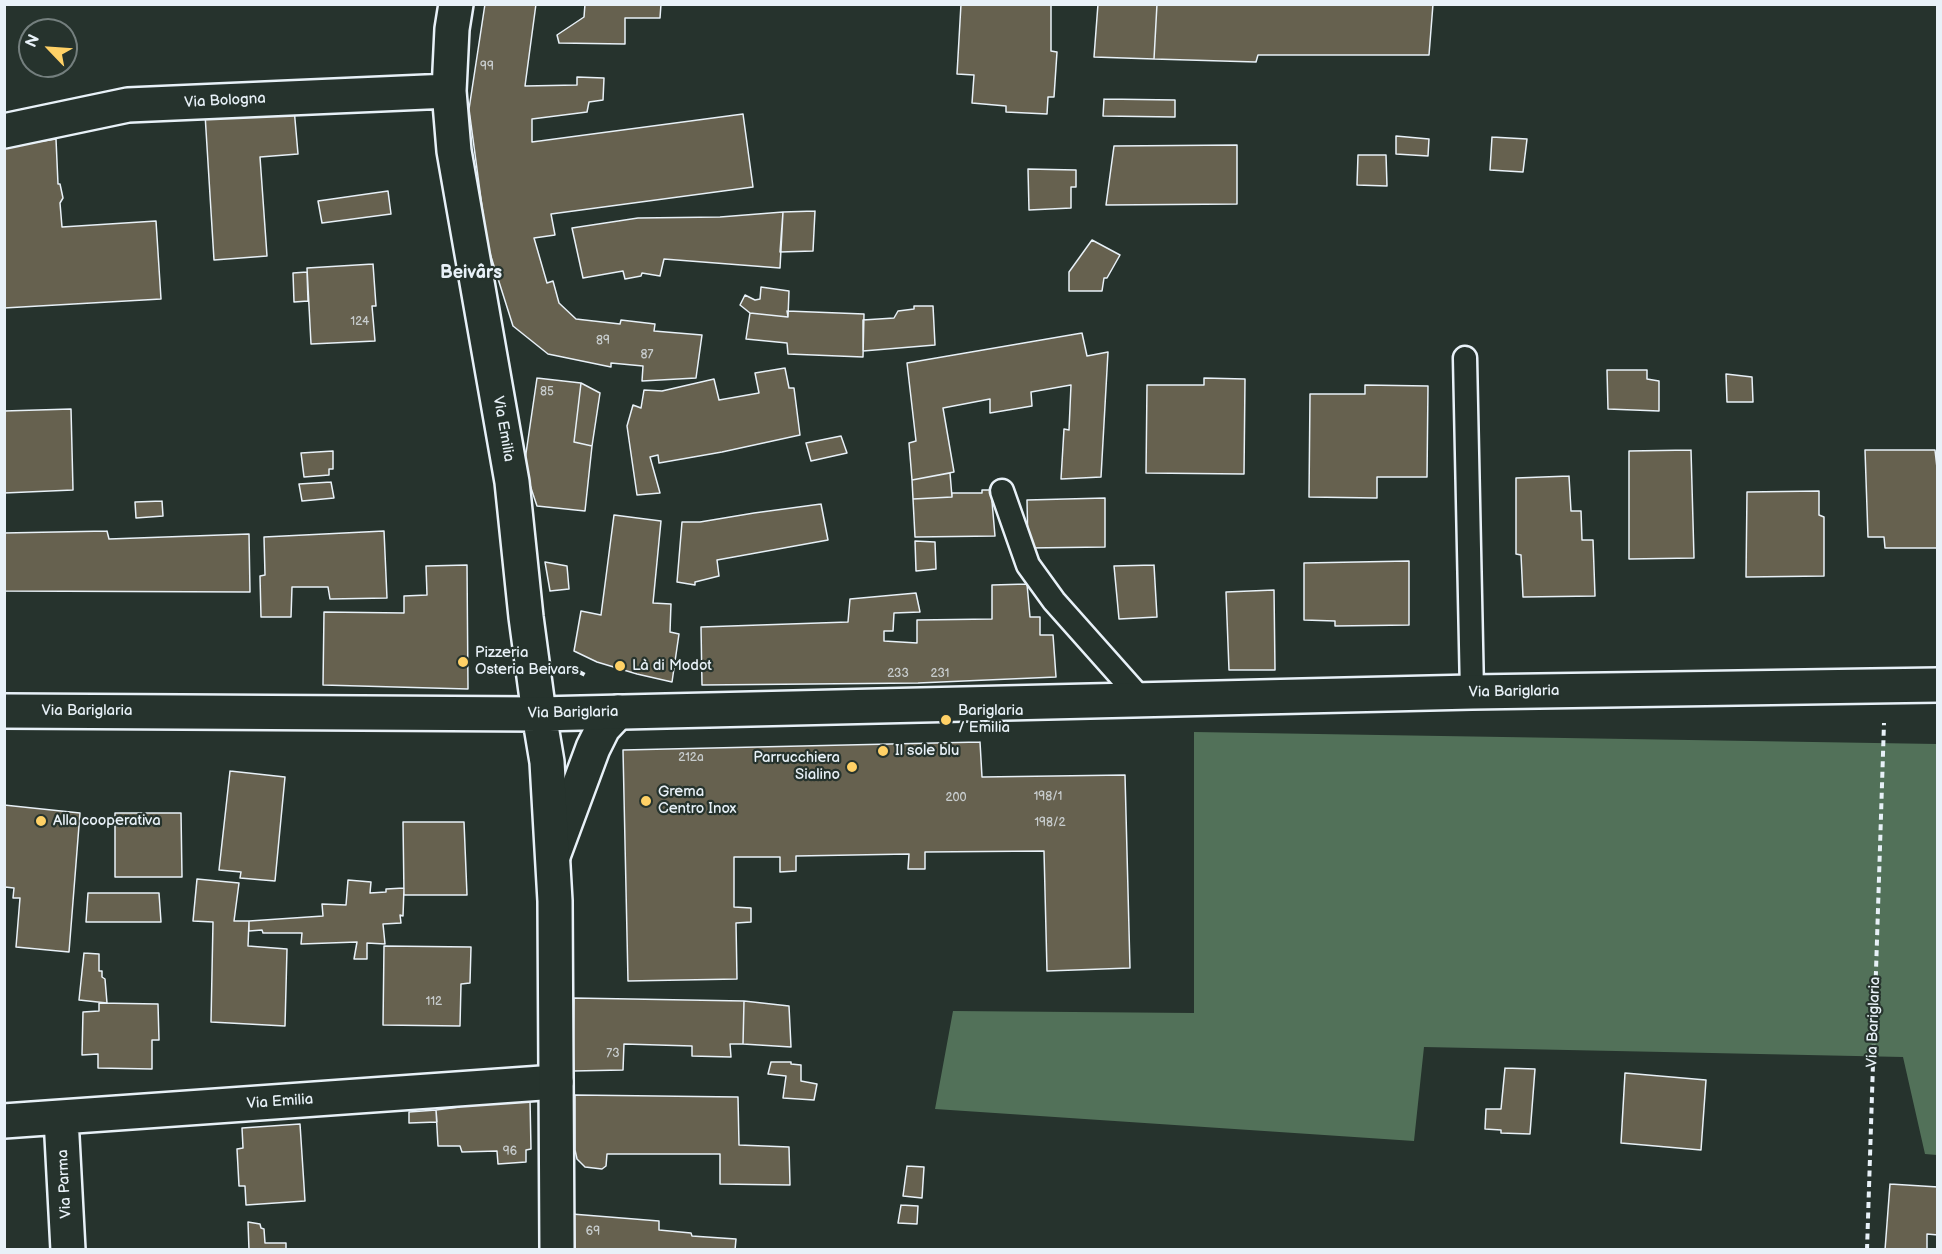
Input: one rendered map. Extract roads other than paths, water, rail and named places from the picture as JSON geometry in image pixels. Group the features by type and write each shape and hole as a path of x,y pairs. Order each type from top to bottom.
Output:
{"street":[{"name":"Via Emilia","path":"456,4 452,29 449,91 454,151 512,482 526,617 547,762 553,856 557,1250"},
{"name":"Via Bologna","path":"4,131 128,105 449,91"},
{"name":"Via Bariglaria","path":"4,711 539,714 1472,692 1938,685"},
{"name":"Via Emilia","path":"553,856 592,748 603,728 618,712"},
{"name":"Via Emilia","path":"4,1121 556,1082"},
{"name":"Via Parma","path":"61,1118 68,1250"}],"lane":[{"path":"1465,358 1472,692"},
{"path":"1002,491 1028,565 1054,601 1142,700"}],"place":[{"name":"Pizzeria Osteria Beivars","path":"463,662"},
{"name":"Là di Modot","path":"620,666"},
{"name":"Bariglaria / Emilia","path":"946,720"},
{"name":"Il sole blu","path":"883,751"},
{"name":"Parrucchiera Sialino","path":"852,767"},
{"name":"Grema Centro Inox","path":"646,801"},
{"name":"Alla cooperativa","path":"41,821"}],"district":[{"name":"Beivârs","path":"471,273"}]}
